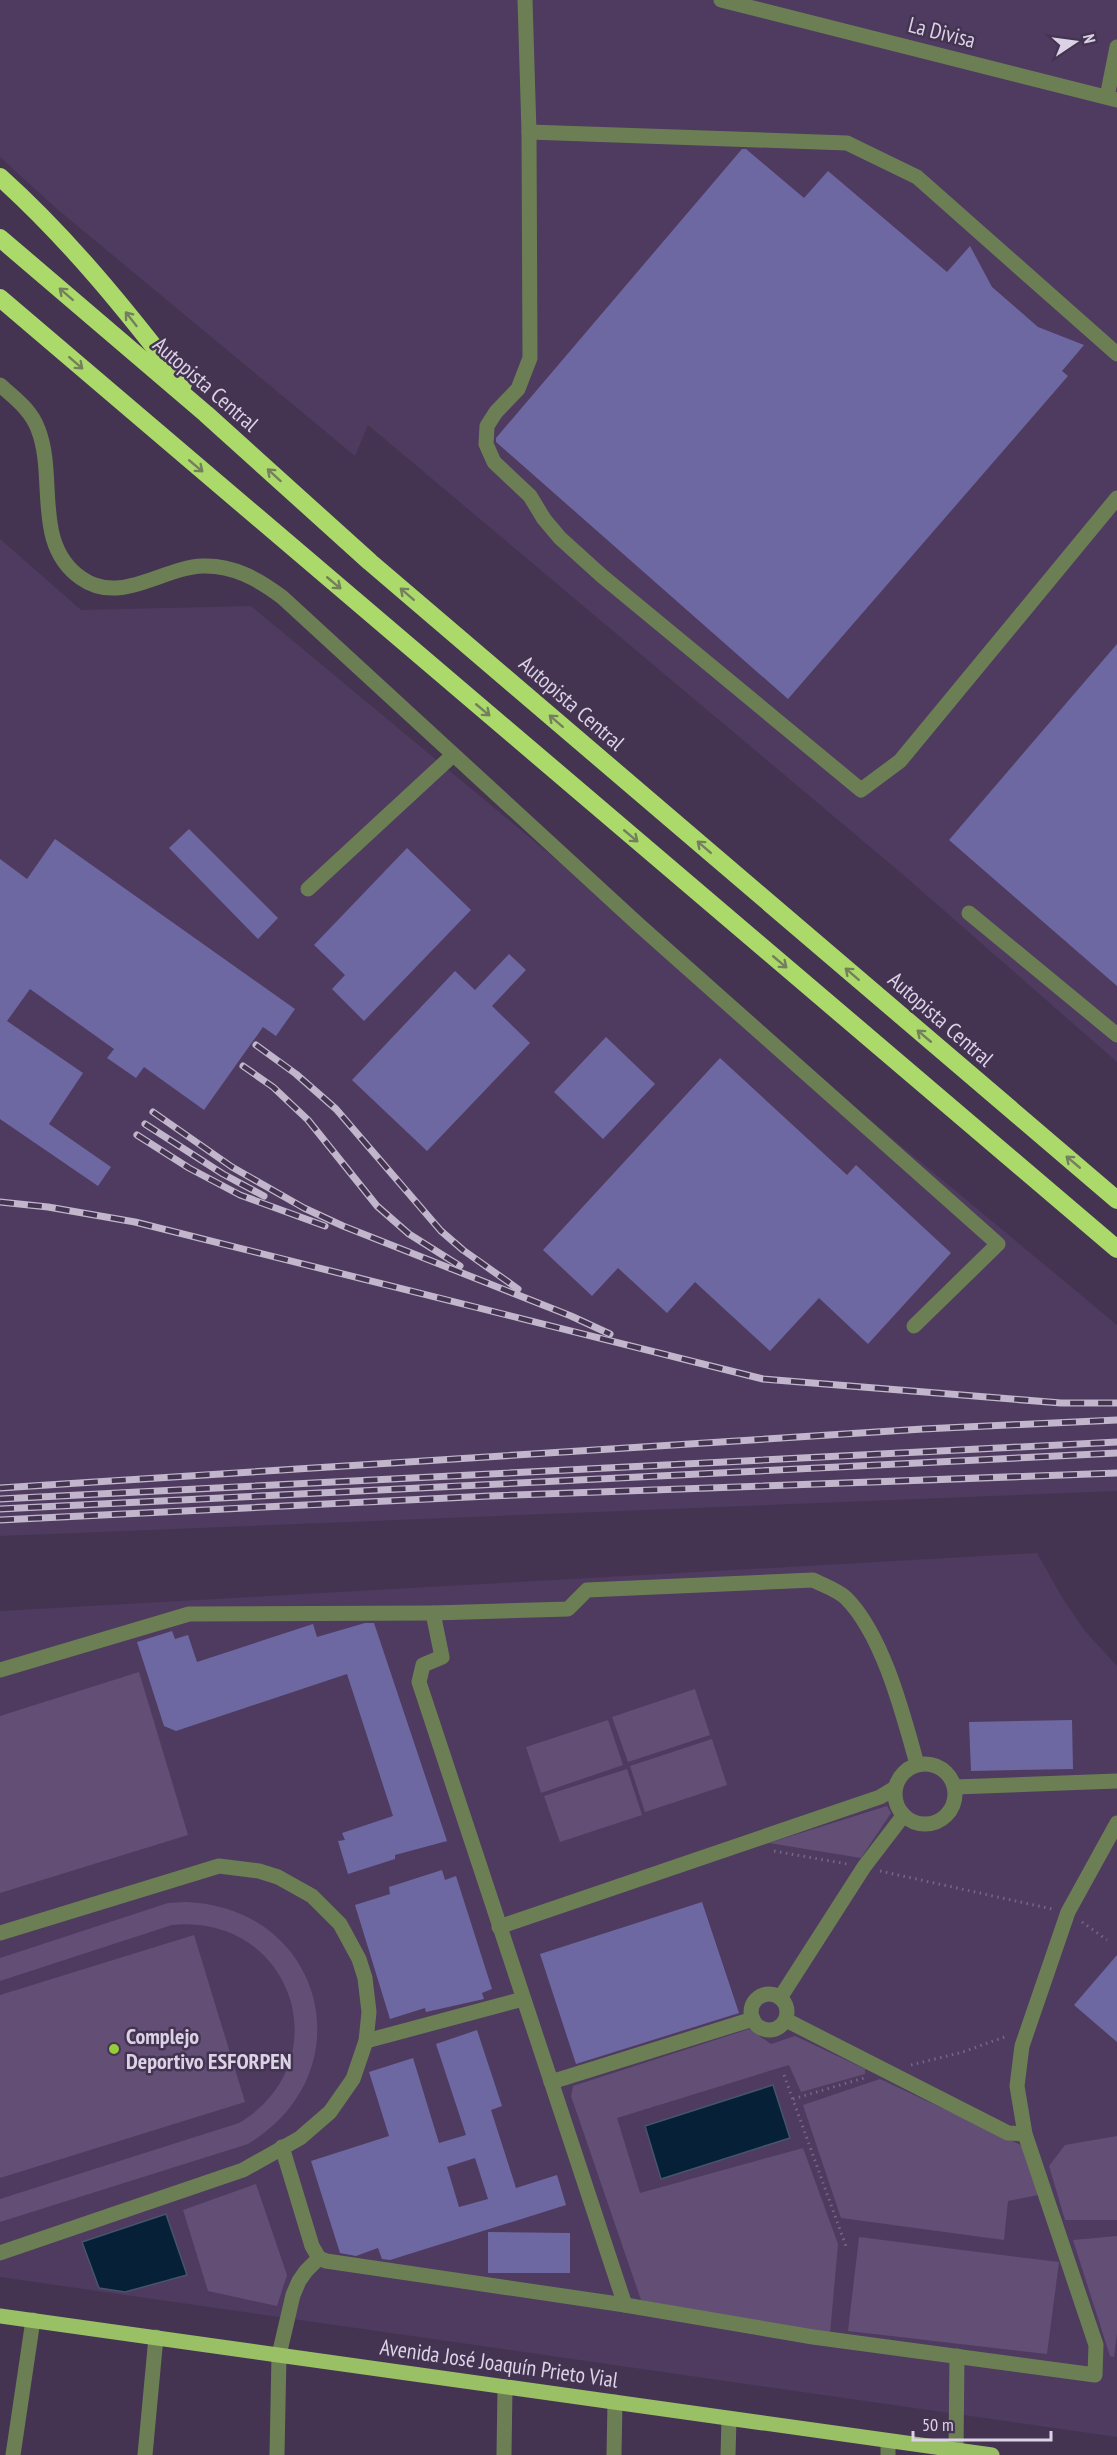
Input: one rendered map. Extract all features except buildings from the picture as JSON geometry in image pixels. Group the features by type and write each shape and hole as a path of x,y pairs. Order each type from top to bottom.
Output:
{"highway":[{"path":"0,177 44,217 90,267 206,414"},
{"name":"Autopista Central","path":"0,238 206,414 370,562 1117,1200"},
{"path":"0,298 1117,1249"}],"main road":[{"name":"Avenida José Joaquín Prieto Vial","path":"0,2316 615,2402 729,2419 888,2448 956,2450 992,2455"}],"street":[{"path":"525,0 530,358 518,389 487,426 486,444 489,454 530,496 544,519 560,538 602,576 861,790 900,761 1117,498"},
{"name":"La Divisa","path":"721,0 1112,98"},
{"path":"1112,98 1117,46"},
{"path":"528,132 847,143 917,177 1117,354"},
{"path":"0,386 25,407 38,429 45,464 52,535 64,560 74,573 91,584 112,588 136,584 190,567 218,566 246,574 282,597 648,933 998,1244 914,1326"},
{"path":"308,890 453,755"},
{"path":"969,913 1117,1035"},
{"path":"0,1670 189,1614 433,1613 568,1609 587,1590 813,1580 845,1597 870,1630 902,1709 917,1764"},
{"path":"433,1613 442,1657 423,1665 419,1682 625,2304"},
{"path":"917,1764 937,1766 951,1777 955,1787 955,1799 951,1809 943,1819 933,1823 921,1824 903,1816 895,1799 895,1788 899,1778 908,1768 917,1764"},
{"path":"955,1787 1117,1781"},
{"path":"499,1927 880,1797 895,1788"},
{"path":"780,1998 864,1867 903,1816"},
{"path":"282,2147 312,2246 319,2258 333,2263 625,2304 813,2337 1095,2374 1096,2345 1025,2134 1017,2086 1022,2046 1068,1912 1117,1823"},
{"path":"0,1933 219,1866 259,1870 278,1877 312,1896 340,1924 362,1968 368,1997 366,2041 353,2079 337,2104 316,2126 243,2170 0,2253"},
{"path":"769,1994 780,1998 787,2008 783,2025 772,2030 760,2028 753,2019 752,2008 759,1998 769,1994"},
{"path":"366,2041 523,2000"},
{"path":"551,2082 753,2019"},
{"path":"786,2020 1008,2133 1025,2134"},
{"path":"277,2455 279,2355 293,2295 306,2271 319,2258"},
{"path":"13,2455 33,2320"},
{"path":"145,2455 156,2337"},
{"path":"956,2450 957,2356"},
{"path":"504,2455 505,2387"},
{"path":"614,2455 615,2402"},
{"path":"728,2455 729,2419"}],"path":[{"path":"773,1851 864,1867 1068,1912 1107,1940"},
{"path":"784,2075 847,2249"}],"shaded area":[{"path":"0,0 1117,0 1117,1062 900,872 368,425 355,456 57,209 0,157"},
{"path":"0,539 81,610 251,606 1117,1325 1117,1491 0,1536"},
{"path":"1037,1553 1063,1599 1085,1631 1117,1666 1117,2437 0,2277 0,1611"},
{"path":"139,1672 188,1835 0,1893 0,1716"},
{"path":"695,1689 710,1735 628,1762 612,1717"},
{"path":"608,1720 623,1765 541,1793 526,1747"},
{"path":"712,1739 727,1785 645,1812 630,1766"},
{"path":"627,1769 642,1815 560,1842 544,1796"},
{"path":"887,1806 891,1813 861,1858 769,1843"},
{"path":"186,1902 233,1911 271,1932 298,1962 313,1998 317,2037 308,2077 285,2113 248,2144 0,2222 0,2199 239,2123 271,2096 289,2064 295,2030 289,1996 273,1966 248,1942 214,1928 172,1925 0,1981 0,1958 168,1903"},
{"name":"Complejo Deportivo ESFORPEN","path":"194,1935 245,2102 0,2178 0,1995"},
{"path":"749,2029 771,2044 795,2036 865,2069 865,2074 801,2092 789,2065 617,2118 640,2193 803,2148 838,2244 830,2334 641,2300 571,2096 573,2086"},
{"path":"880,2079 1023,2146 1038,2195 1008,2201 1004,2240 841,2218 803,2105"},
{"path":"1117,2136 1117,2220 1065,2220 1049,2166 1065,2145"},
{"path":"256,2184 287,2275 277,2306 208,2291 183,2210"},
{"path":"1117,2236 1117,2333 1114,2357 1110,2356 1073,2240"},
{"path":"859,2237 1059,2262 1047,2354 848,2331"}],"water":[{"path":"773,2085 790,2138 661,2179 645,2126"},
{"path":"166,2214 187,2275 125,2292 99,2288 82,2242"}],"railway":[{"path":"256,1045 296,1074 336,1109 441,1231 463,1250 518,1289"},
{"path":"243,1066 273,1087 308,1120 377,1206 409,1234 460,1266"},
{"path":"153,1112 232,1167 304,1208 610,1334"},
{"path":"145,1124 223,1174 264,1196"},
{"path":"137,1135 189,1168 240,1195 325,1226"},
{"path":"0,1202 48,1207 135,1222 763,1379 1061,1403 1117,1403"},
{"path":"0,1488 923,1429 1117,1420"},
{"path":"0,1499 1117,1442"},
{"path":"0,1509 1117,1453"},
{"path":"0,1520 489,1496 1117,1473"}],"place":[{"name":"Complejo Deportivo ESFORPEN","path":"114,2049"}]}
